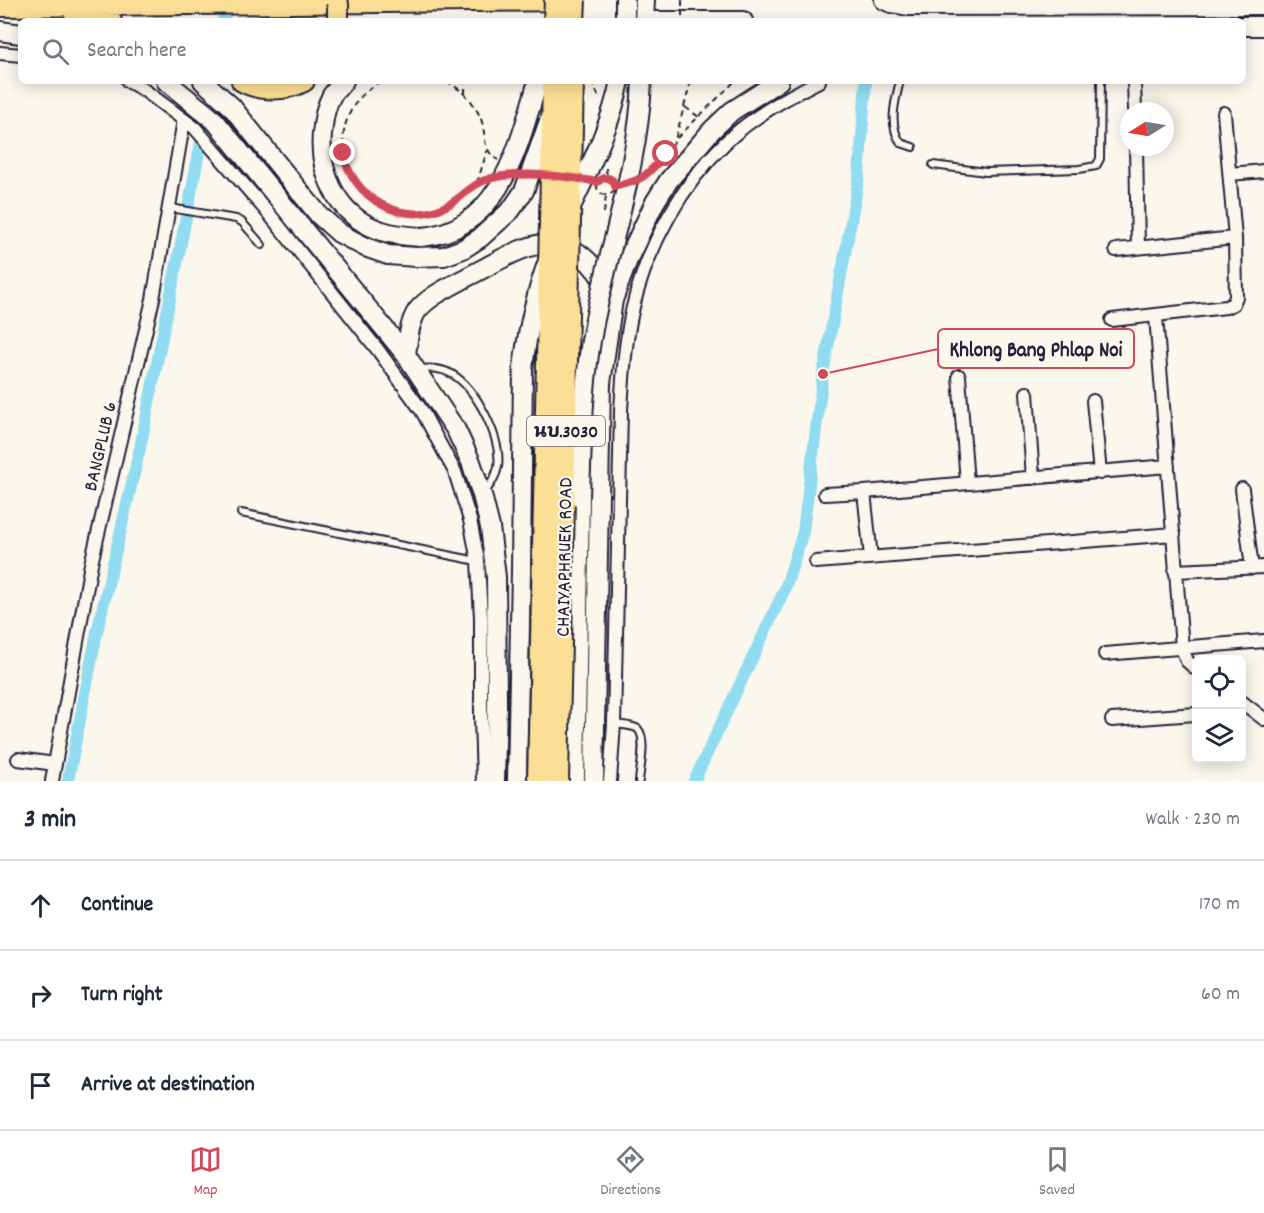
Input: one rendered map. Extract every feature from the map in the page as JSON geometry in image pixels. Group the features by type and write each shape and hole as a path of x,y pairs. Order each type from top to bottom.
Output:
{"main road":[{"path":"336,0 338,18"},
{"path":"545,18 546,0"},
{"path":"554,18 555,0"},
{"path":"568,18 569,0"},
{"path":"4,6 577,0 574,18"},
{"path":"625,0 625,18"},
{"path":"645,0 646,18"},
{"path":"884,0 908,6 1264,5"},
{"path":"4,6 98,18"},
{"path":"1246,26 1264,26"},
{"path":"0,30 18,29"},
{"path":"0,30 18,33"},
{"path":"170,84 215,121 411,362 456,430 471,462 490,527 496,577 495,781"},
{"path":"206,84 231,106 319,215 339,233 365,248 388,255 416,257 444,256 463,249 480,238 511,210 524,191 549,125 555,84"},
{"path":"247,84 276,89 296,84"},
{"path":"341,84 331,96 324,116 321,138 323,163 328,183 341,203 357,219 379,230 420,237 436,236 462,226 492,197 507,176 537,84"},
{"name":"CHAIYAPHRUEK ROAD","path":"538,781 555,84"},
{"name":"CHAIYAPHRUEK ROAD","path":"558,781 573,84"},
{"path":"517,781 523,369 526,338 532,309 544,272 558,235 605,134 619,84"},
{"path":"575,781 582,430 594,325 636,141 642,84"},
{"path":"594,781 601,383 613,300 629,257 655,202 669,180 712,130 732,111 774,84"},
{"path":"411,362 413,319 424,304 449,287 512,254 543,244 563,245 587,259 606,284 613,300"}],"street":[{"path":"0,53 18,55"},
{"path":"133,84 195,128 270,215 378,350 423,411 455,472 470,520 478,561 482,618 483,781"},
{"path":"610,781 614,724 621,411 628,335 637,295 659,234 678,201 697,175 727,141 762,113 813,84"},
{"path":"1134,84 1135,102"},
{"path":"1112,320 1226,307 1233,304 1236,297 1235,238 1224,113"},
{"name":"BANGPLUB 6","path":"52,781 86,587 173,209 184,120"},
{"path":"1136,156 1138,247"},
{"path":"1230,174 1264,171"},
{"path":"1116,250 1235,238"},
{"path":"1156,316 1182,648 1187,661 1192,665"},
{"path":"959,376 967,483"},
{"path":"1027,393 1033,478"},
{"path":"1093,401 1100,473"},
{"path":"825,494 1168,466"},
{"path":"1175,571 1258,567 1242,489"},
{"path":"864,492 871,557"},
{"path":"816,562 1174,534"},
{"path":"1105,654 1264,641"},
{"path":"1253,710 1264,719"},
{"path":"1112,720 1192,714"},
{"path":"18,759 55,764"}],"lane":[{"path":"899,84 894,127 901,143 914,147"},
{"path":"933,165 986,172 1078,169 1096,166 1100,159 1101,84"},
{"path":"173,209 236,219 242,222 262,245"},
{"path":"411,362 441,369 453,375 468,388 488,419 499,451 498,468 495,479 482,495"},
{"path":"241,513 478,561"},
{"path":"614,724 635,727 639,730 643,744 639,781"}],"path":[{"path":"682,0 682,18"},
{"path":"376,84 366,91 353,109 342,142 346,168 362,190 388,208 415,214 437,210 448,205 477,183 493,177"},
{"path":"450,84 471,99 482,124 487,151 477,183"},
{"path":"465,84 465,94"},
{"path":"675,140 690,84"},
{"path":"639,181 655,166 675,140 732,84"},
{"path":"685,107 699,117"},
{"path":"487,151 505,164"},
{"path":"615,186 612,180 604,177 599,180 597,188 601,194 606,195 611,194 615,186 623,184"}],"waterway":[{"path":"224,18 228,0"},
{"path":"68,781 97,632 140,448 213,84"},
{"path":"694,781 785,589 803,532 823,374 859,177 866,84"}],"place":[{"name":"Khlong Bang Phlap Noi","path":"823,374"}],"route":[{"path":"343,153 346,168 353,180 376,202 401,212 415,214 437,210 448,205 477,183 493,177 520,174 579,178 598,182 607,177 615,186 631,183 639,181 666,154"}]}
